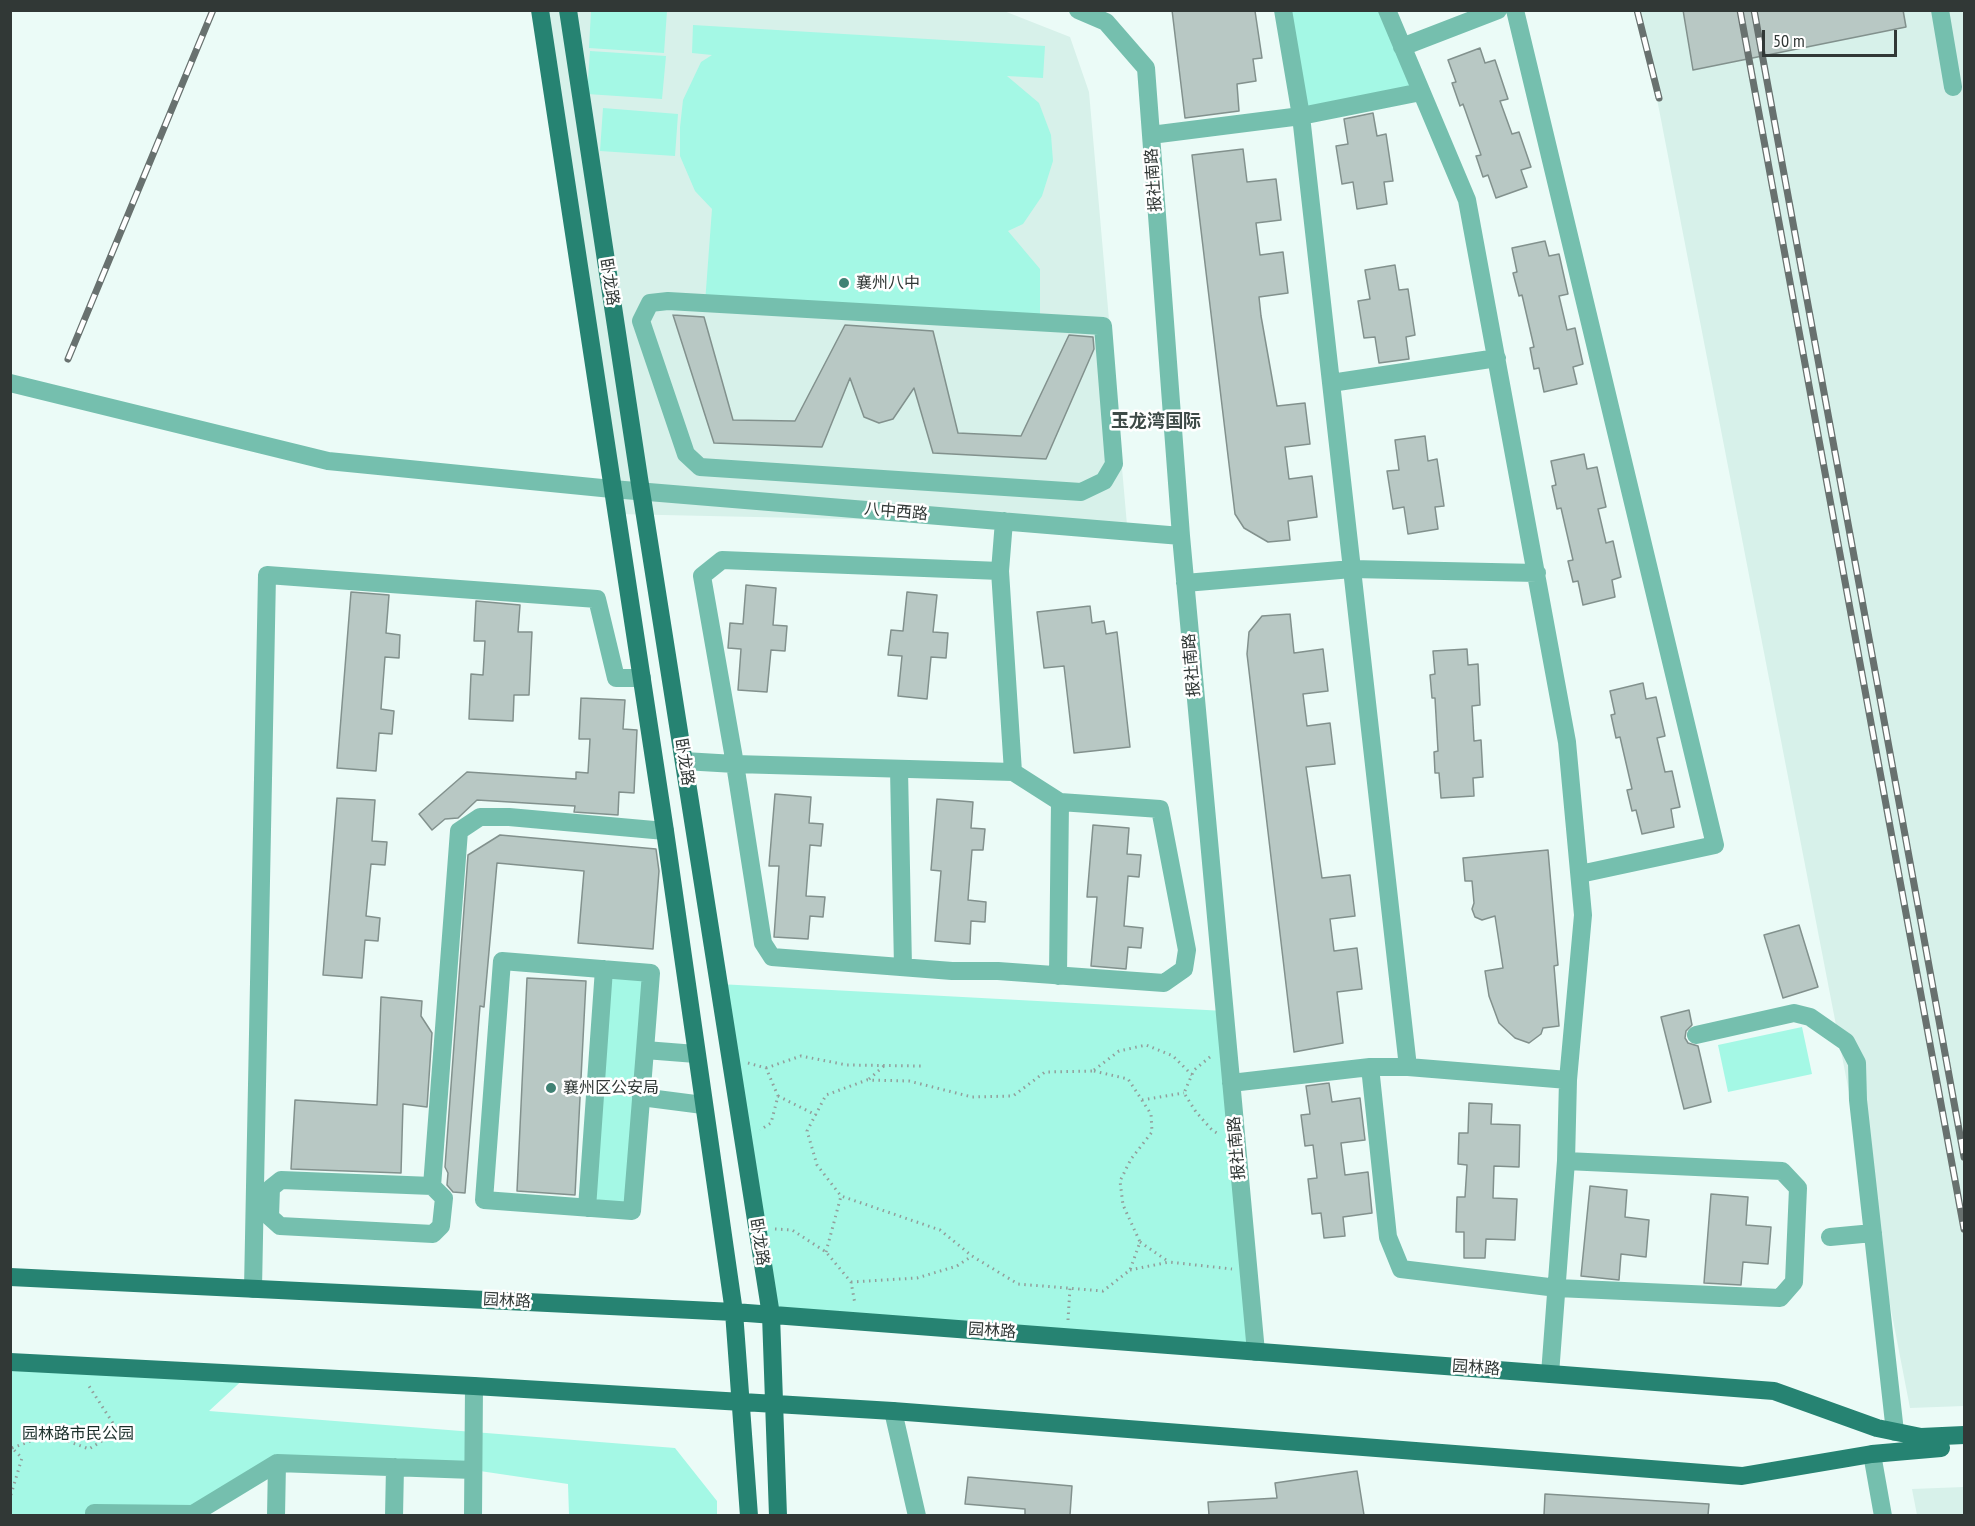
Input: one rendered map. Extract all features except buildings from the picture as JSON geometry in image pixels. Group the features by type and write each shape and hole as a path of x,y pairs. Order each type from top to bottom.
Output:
{"main road":[{"name":"卧龙路","path":"540,10 665,831 734,1312 749,1515"},
{"name":"卧龙路","path":"568,10 641,491 771,1315 778,1515"},
{"name":"园林路","path":"10,1277 734,1312 1774,1391 1877,1428 1921,1437 1965,1435"},
{"path":"10,1362 893,1411 1742,1476 1872,1454 1965,1447"}],"street":[{"name":"报社南路","path":"1077,10 1106,22 1146,68 1180,536 1256,1352"},
{"path":"1284,10 1301,116 1408,1067"},
{"path":"1387,10 1467,200 1568,742 1583,915 1568,1080 1566,1161 1550,1374"},
{"path":"1402,47 1498,10"},
{"path":"1515,10 1715,845 1580,874"},
{"path":"1940,10 1953,87"},
{"path":"1151,135 1301,116 1421,92"},
{"path":"668,301 1103,326 1114,464 1104,481 1081,492 882,478 700,467 686,454 641,321 650,303 668,301"},
{"path":"1331,383 1497,358"},
{"name":"八中西路","path":"10,383 328,461 612,489 1180,536"},
{"path":"880,511 882,478"},
{"path":"1004,521 1000,571 1013,772"},
{"path":"684,761 735,764 1013,772 1060,802 1160,809 1187,950 1184,969 1164,983 772,957 763,944 735,764 702,576 722,560 1000,571"},
{"path":"1185,583 1352,569 1537,573"},
{"path":"253,1289 263,1206 267,575 597,599 616,678 642,678"},
{"path":"899,769 903,967"},
{"path":"1058,976 1060,802"},
{"path":"432,1186 459,831 480,818 509,817 665,831"},
{"path":"502,962 651,973 645,1050 633,1211 484,1200 502,962"},
{"path":"587,1208 604,969"},
{"path":"1696,1035 1794,1013 1810,1017 1846,1042 1857,1063 1858,1100 1895,1432"},
{"path":"645,1050 696,1054"},
{"path":"1231,1083 1370,1067 1408,1067 1568,1080"},
{"path":"1370,1067 1388,1237 1401,1269 1557,1287 1780,1298 1794,1282 1798,1188 1782,1171 1566,1161"},
{"path":"641,1098 703,1105"},
{"path":"281,1180 432,1186 444,1198 441,1226 433,1234 280,1226 263,1206 272,1188 281,1180"},
{"path":"1830,1237 1873,1233"},
{"path":"473,1515 474,1386"},
{"path":"893,1411 917,1515"},
{"path":"1872,1454 1883,1515"},
{"path":"94,1515 94,1513 193,1514 277,1463 473,1470"},
{"path":"276,1515 277,1463"},
{"path":"394,1515 395,1467"}],"path":[{"path":"1184,1093 1194,1070 1228,1042"},
{"path":"1094,1071 1119,1051 1146,1045 1173,1056 1192,1075"},
{"path":"730,1058 766,1068 801,1056 848,1065 922,1066"},
{"path":"885,1065 867,1080 826,1095 807,1131 817,1165 841,1196 940,1230 972,1256 1018,1284 1103,1291 1130,1270 1169,1262 1249,1271"},
{"path":"743,1140 771,1123 778,1096 766,1068"},
{"path":"867,1080 909,1081 972,1097 1013,1096 1045,1072 1094,1071 1128,1079 1151,1114 1152,1132 1131,1159 1120,1181 1123,1205 1140,1242 1169,1262"},
{"path":"1142,1100 1184,1093"},
{"path":"1184,1093 1196,1112 1212,1130 1237,1144"},
{"path":"778,1096 816,1115"},
{"path":"826,1252 841,1196"},
{"path":"757,1228 792,1230 826,1252 851,1282 857,1321"},
{"path":"1130,1270 1140,1242"},
{"path":"851,1282 917,1278 957,1266 972,1256"},
{"path":"1067,1337 1070,1288"},
{"path":"10,1498 22,1458 11,1447 49,1434 89,1449 118,1431 75,1365"}],"shaded area":[{"name":"襄州八中","path":"540,11 1004,11 1070,37 1089,92 1127,525 616,514"},
{"path":"1640,11 1964,11 1964,1406 1910,1408"},
{"path":"1964,1487 1964,1515 1917,1515 1912,1489"}],"green space":[{"path":"591,11 667,11 664,53 589,48"},
{"path":"1277,11 1387,11 1421,92 1301,116"},
{"path":"693,25 1045,46 1043,78 1007,76 1039,103 1051,135 1053,161 1042,196 1023,224 1008,231 1040,269 1040,323 705,303 712,209 695,191 680,156 683,100 701,62 712,55 692,53"},
{"path":"590,51 666,56 662,99 587,94"},
{"path":"603,108 678,114 675,156 600,151"},
{"path":"604,969 651,973 632,1211 587,1208"},
{"path":"719,984 1225,1011 1256,1352 771,1315"},
{"path":"1802,1027 1812,1074 1728,1092 1718,1045"},
{"name":"园林路市民公园","path":"10,1362 249,1374 209,1411 675,1448 717,1501 717,1515 569,1515 568,1484 473,1470 277,1463 199,1511 94,1516 11,1515"}],"railway":[{"path":"68,359 213,10"},
{"path":"1637,10 1659,98"},
{"path":"1740,10 1964,1229"},
{"path":"1754,10 1964,1157"}],"place":[{"name":"襄州八中","path":"844,283"},
{"name":"襄州区公安局","path":"551,1088"}],"district":[{"name":"玉龙湾国际","path":"1156,422"}]}
